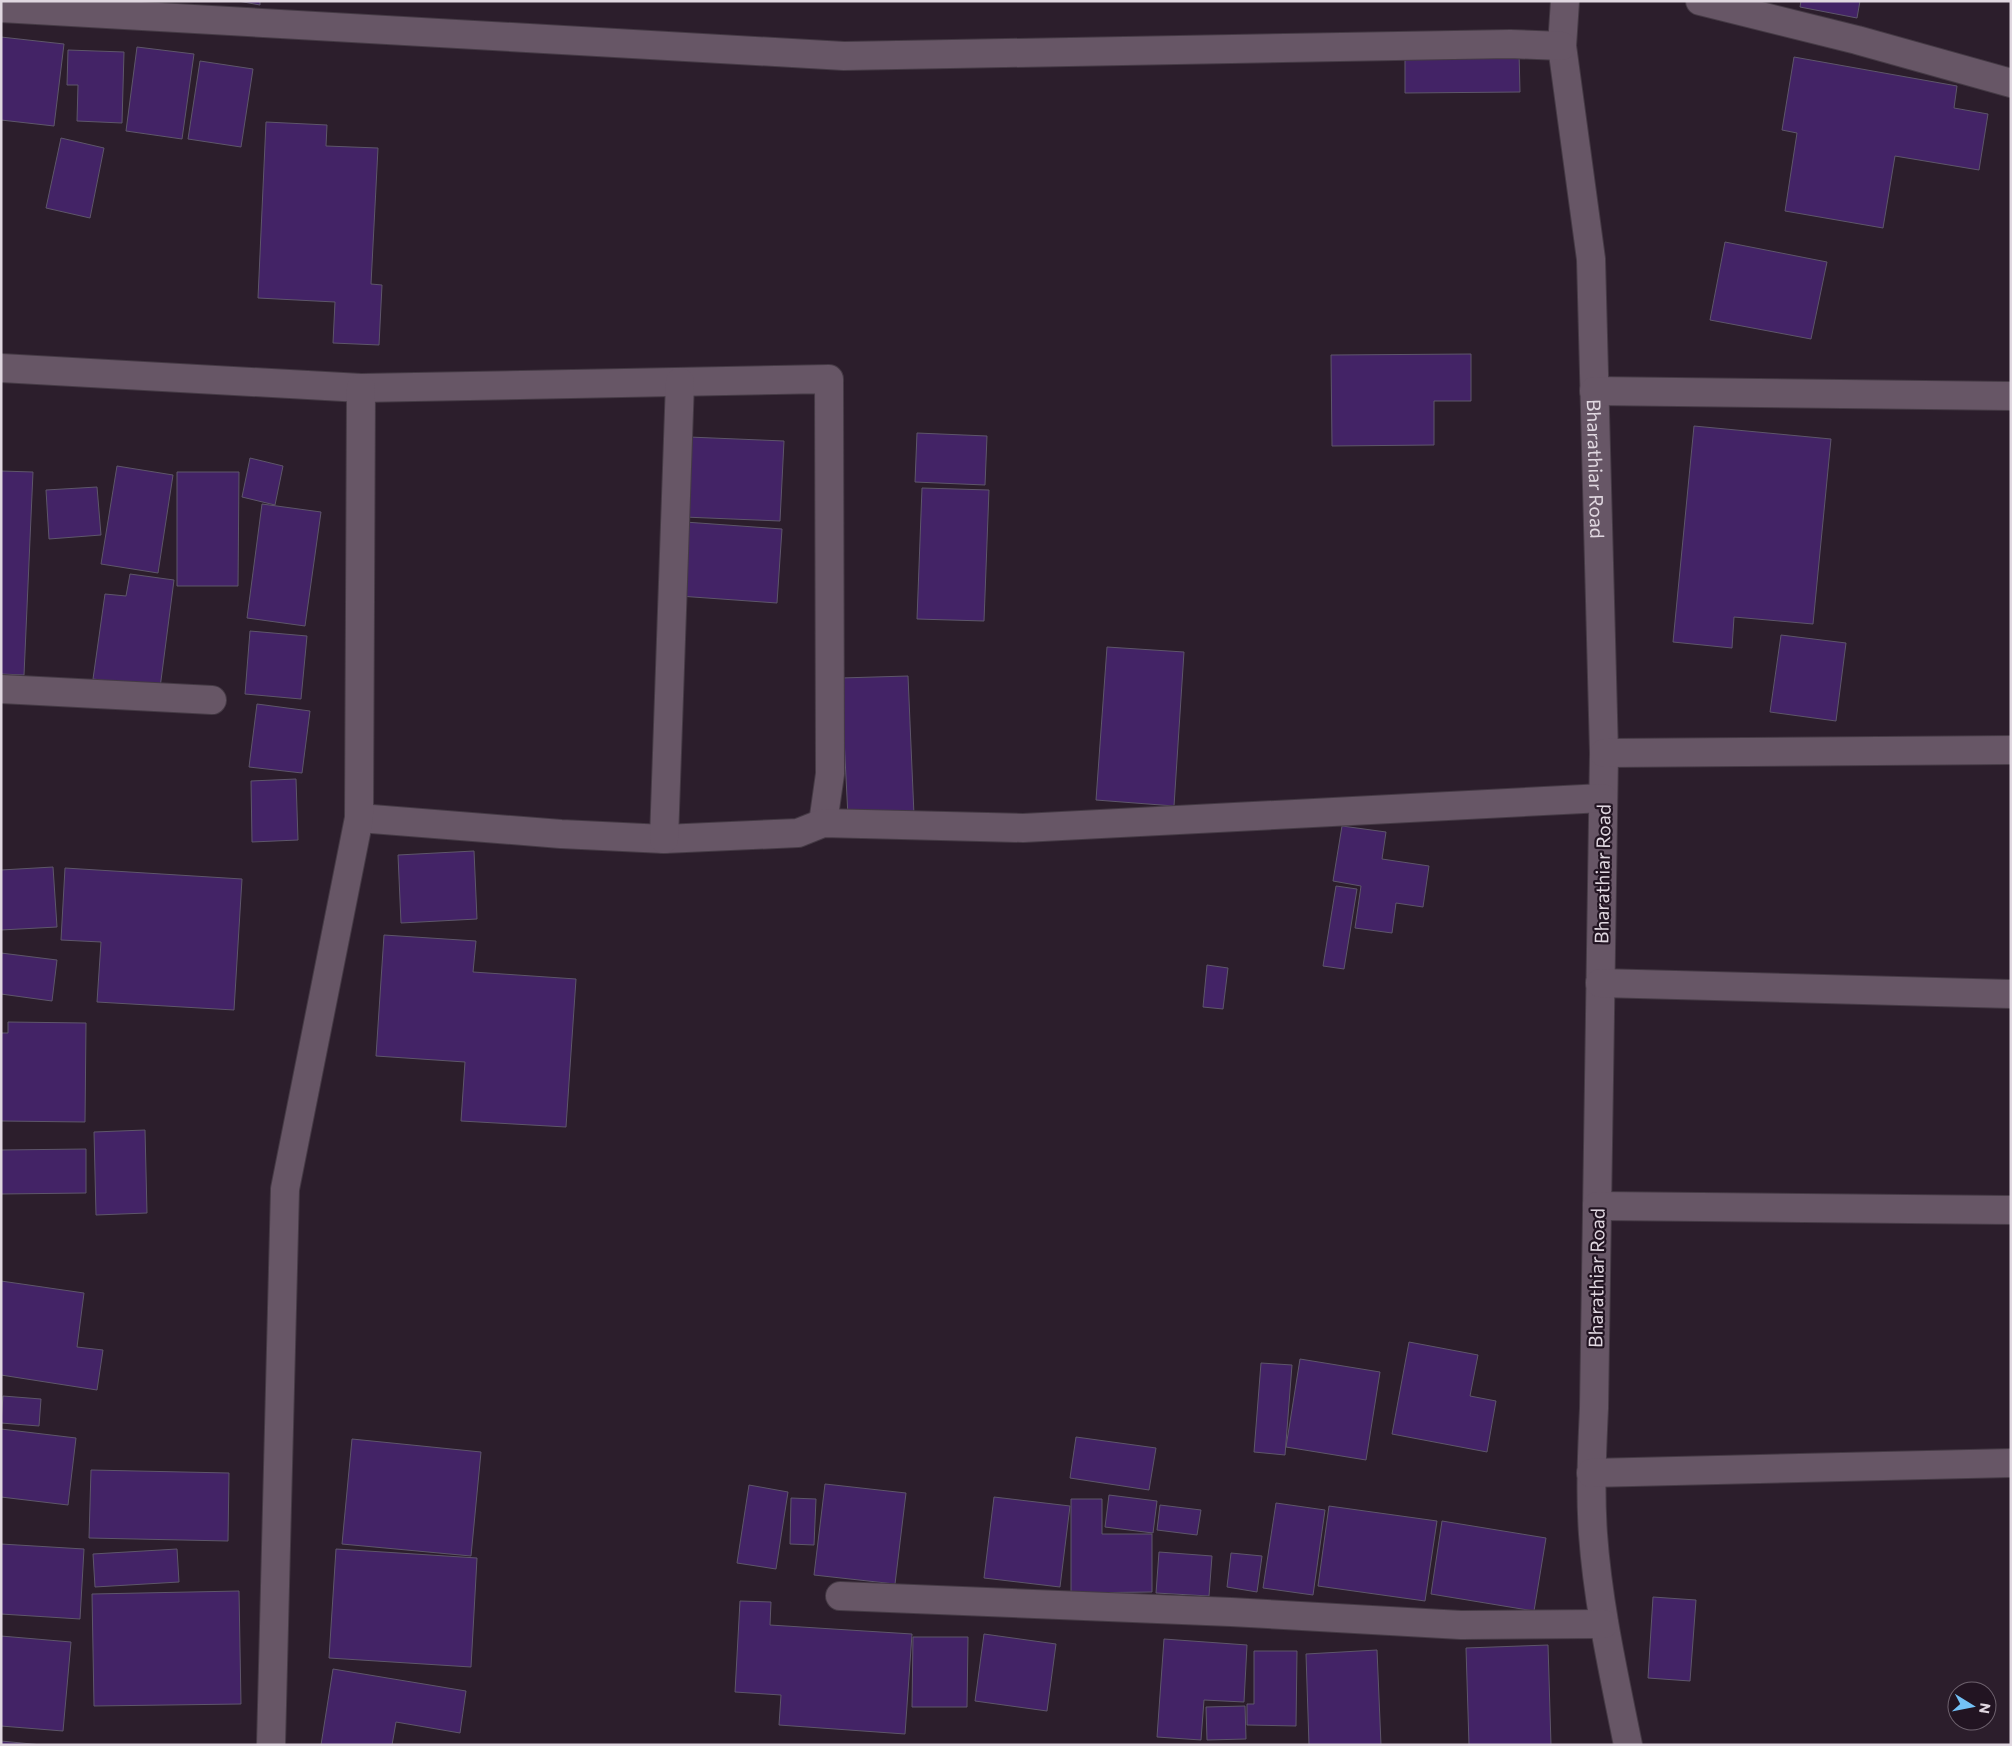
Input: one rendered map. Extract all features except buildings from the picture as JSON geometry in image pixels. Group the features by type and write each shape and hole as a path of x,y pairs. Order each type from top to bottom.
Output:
{"street":[{"name":"Bharathiar Road","path":"1565,1 1562,46 1591,259 1604,753 1594,1408 1591,1473 1593,1534 1604,1624 1628,1745"},
{"path":"1700,1 1857,40 2011,83"},
{"path":"1,8 844,56 1500,44 1562,46"},
{"path":"1,368 361,388 829,379 830,774 823,823"},
{"path":"664,839 680,382"},
{"path":"271,1745 285,1189 359,818 361,388"},
{"path":"1594,391 2011,396"},
{"path":"1,689 212,700"},
{"path":"1604,753 2011,750"},
{"path":"359,818 562,834 664,839 798,833 823,823 1023,828 1603,798"},
{"path":"1600,983 2011,994"},
{"path":"1597,1206 2011,1210"},
{"path":"1591,1473 2011,1463"},
{"path":"840,1596 1231,1612 1461,1625 1604,1624"}]}
